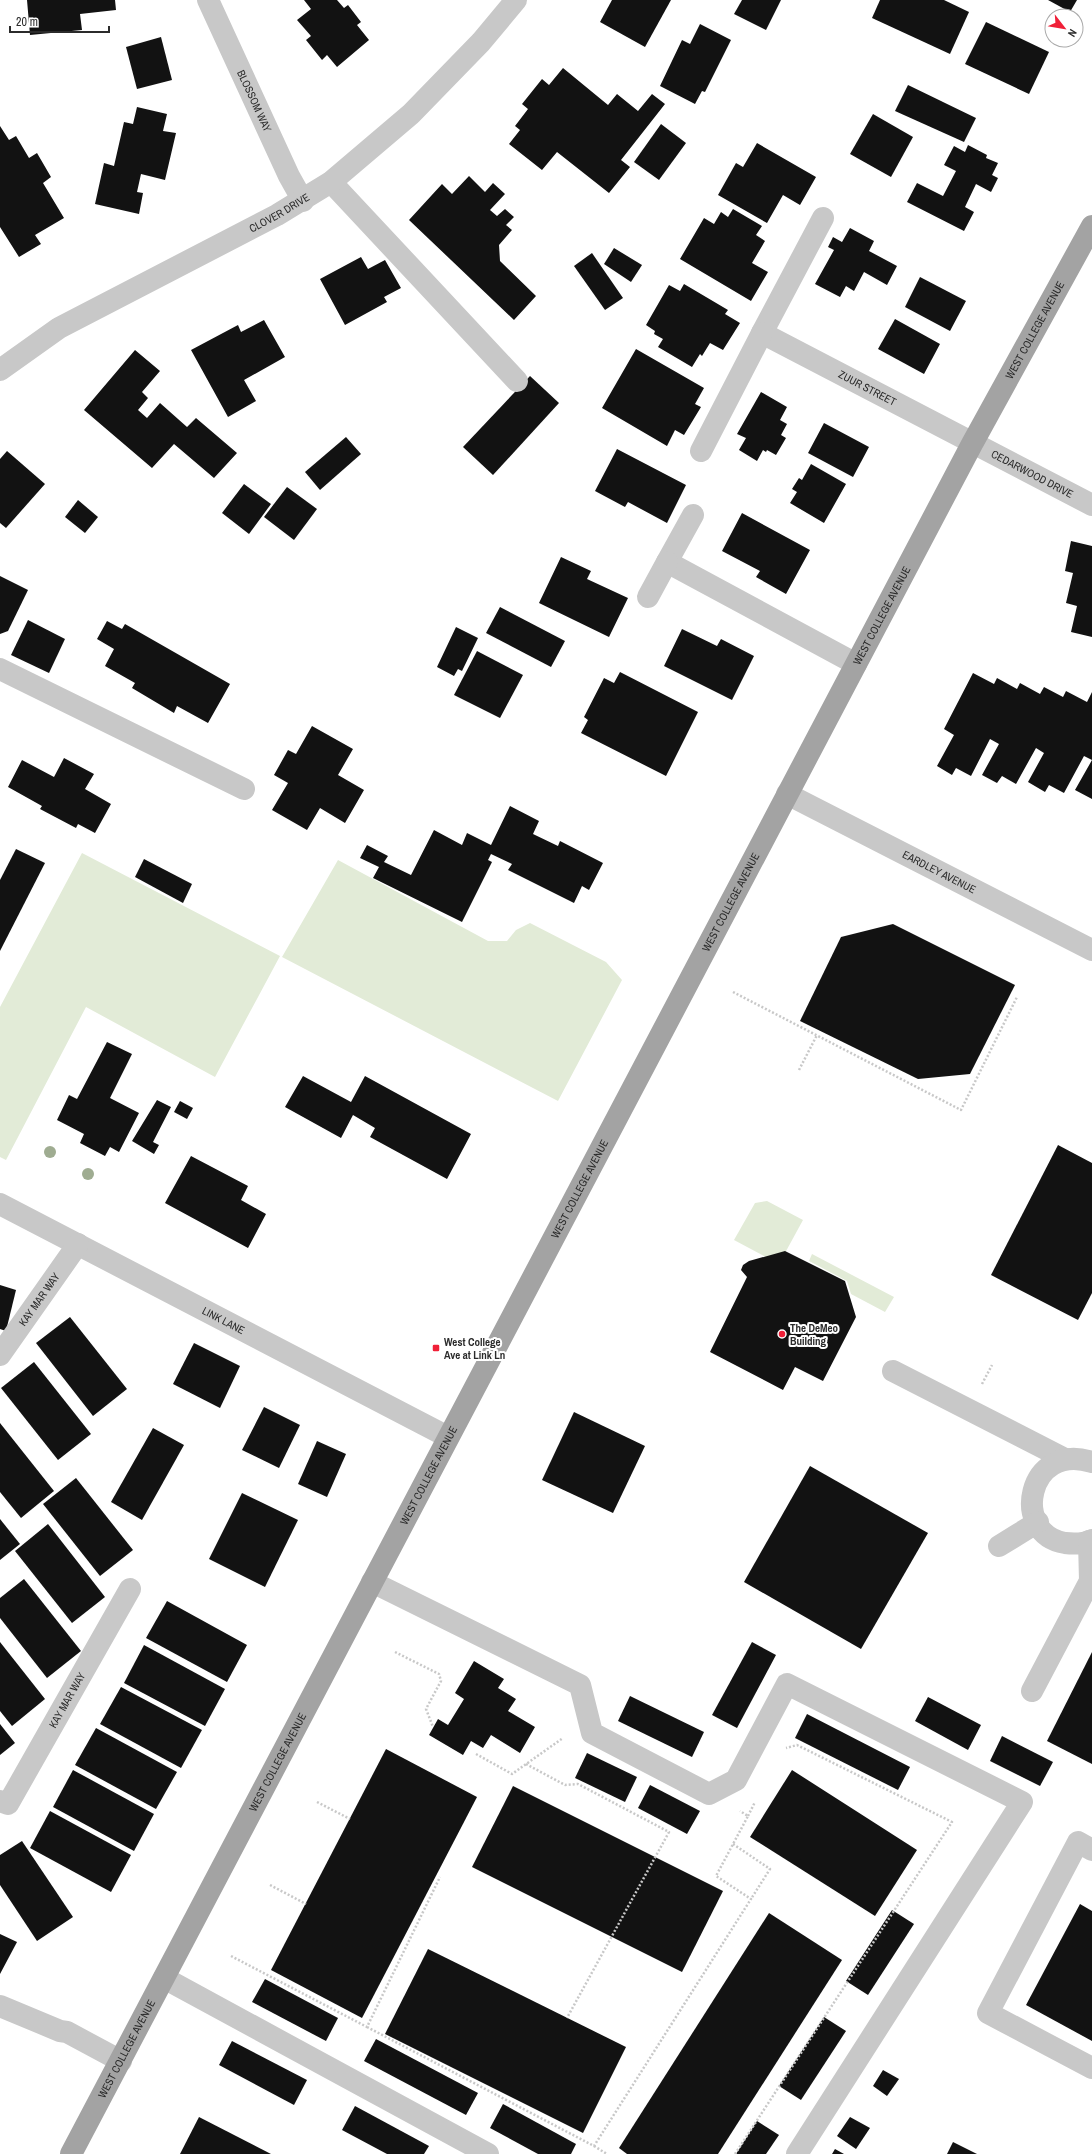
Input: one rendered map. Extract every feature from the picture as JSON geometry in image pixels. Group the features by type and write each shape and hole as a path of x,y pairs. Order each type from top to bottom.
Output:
{"main road":[{"name":"WEST COLLEGE AVENUE","path":"71,2154 972,444 1092,226"}],"street":[{"name":"BLOSSOM WAY","path":"208,0 289,176 303,201"},
{"name":"CLOVER DRIVE","path":"0,370 59,328 303,201 331,182 411,114 481,42 516,0"},
{"path":"331,182 517,381"},
{"path":"701,452 823,218"},
{"name":"ZUUR STREET","path":"762,333 972,444"},
{"name":"CEDARWOOD DRIVE","path":"972,444 1092,505"},
{"path":"648,596 693,515"},
{"path":"667,562 856,664"},
{"path":"0,669 244,788"},
{"name":"EARDLEY AVENUE","path":"787,794 1092,950"},
{"name":"LINK LANE","path":"0,1204 448,1437"},
{"name":"KAY MAR WAY","path":"0,1355 78,1244"},
{"path":"893,1371 1065,1459"},
{"path":"1032,1691 1090,1581 1090,1540 1076,1544 1062,1542 1050,1536 1038,1522 1031,1502 1034,1488 1040,1475 1051,1464 1065,1459 1080,1458 1092,1462"},
{"path":"999,1546 1038,1522"},
{"path":"372,1582 580,1685 592,1733 710,1794 736,1780 787,1684 1022,1802 797,2154"},
{"name":"KAY MAR WAY","path":"0,1801 8,1804 130,1589"},
{"path":"1092,1850 1078,1842 988,2013 1092,2068"},
{"path":"164,1978 488,2154"},
{"path":"2,2012 67,2032 121,2060"}],"path":[{"path":"733,992 961,1110 1017,997"},
{"path":"799,1070 817,1035"},
{"path":"395,1652 439,1674 441,1681 426,1709 433,1727"},
{"path":"476,1754 512,1774 588,1721"},
{"path":"735,2154 952,1822 797,1745 782,1749"},
{"path":"526,1764 565,1785 578,1784 669,1832 567,2018"},
{"path":"710,1794 748,1816"},
{"path":"751,1899 716,1876 758,1796"},
{"path":"317,1802 350,1819"},
{"path":"594,2146 770,1869 733,1844"},
{"path":"367,2027 440,1877"},
{"path":"270,1885 306,1904"},
{"path":"231,1956 607,2154"}],"green space":[{"path":"82,853 280,956 215,1077 86,1007 6,1160 0,1157 0,1007"},
{"path":"338,860 488,941 507,941 516,930 530,923 606,962 622,980 558,1101 282,957"},
{"path":"767,1201 803,1220 779,1264 734,1240 755,1203"},
{"path":"812,1254 894,1297 885,1312 851,1294 847,1281 809,1261"}],"building":[{"path":"27,0 115,0 116,10 80,14 82,30 30,35"},
{"path":"304,0 337,0 344,8 348,5 361,22 357,25 369,40 337,67 327,55 322,60 306,40 311,36 297,20 311,9"},
{"path":"612,0 671,0 645,47 600,22"},
{"path":"742,0 781,0 766,30 734,14"},
{"path":"880,0 944,0 969,12 950,54 872,18"},
{"path":"1048,0 1077,0 1072,8 1063,8"},
{"path":"986,22 1049,52 1029,94 965,64"},
{"path":"700,24 731,40 705,92 702,91 695,104 660,86 682,40 690,44"},
{"path":"161,37 172,80 137,89 126,47"},
{"path":"563,68 608,105 617,94 638,111 652,94 665,104 621,160 630,167 609,193 557,152 542,170 509,144 520,130 515,126 528,109 522,104 542,79 549,85"},
{"path":"908,85 976,118 964,142 895,111"},
{"path":"137,107 167,114 163,131 176,133 165,180 141,174 137,192 143,193 139,214 95,204 104,163 114,166 124,122 133,124"},
{"path":"873,114 913,137 891,177 850,154"},
{"path":"661,124 686,143 659,180 634,162"},
{"path":"0,126 9,140 16,136 29,158 37,153 51,177 43,183 64,218 35,235 41,244 19,257 0,227"},
{"path":"757,143 816,177 800,205 783,195 767,223 718,195 736,163 743,167"},
{"path":"968,145 987,155 986,158 998,163 992,175 998,178 991,192 976,184 965,207 974,212 964,231 907,202 917,183 943,196 956,171 944,165 954,146 965,152"},
{"path":"469,176 485,192 493,183 505,194 490,210 497,216 505,209 514,217 506,225 512,230 499,245 500,261 536,296 514,320 409,220 442,184 452,194"},
{"path":"733,209 762,226 756,235 765,241 752,263 768,272 751,301 680,259 704,218 714,224 721,212 728,217"},
{"path":"850,228 874,241 869,251 897,266 887,285 864,272 854,291 846,286 840,297 815,284 834,250 828,247 833,237 842,242"},
{"path":"614,248 642,265 631,282 604,264"},
{"path":"592,253 623,298 605,310 574,266"},
{"path":"361,257 368,269 385,260 401,288 384,297 387,302 345,325 320,279"},
{"path":"920,277 966,301 950,331 905,307"},
{"path":"684,284 728,310 725,314 740,323 723,350 710,343 702,356 700,354 692,367 658,347 663,339 654,334 655,331 646,325 669,285 680,291"},
{"path":"895,319 940,344 924,374 878,349"},
{"path":"264,320 285,357 244,380 256,401 228,417 191,350 238,325 241,332"},
{"path":"636,349 704,388 695,404 701,407 684,435 675,430 667,446 602,408"},
{"path":"135,350 160,371 142,392 148,398 138,410 147,418 160,403 187,427 196,418 237,453 214,478 174,444 152,468 84,410"},
{"path":"530,376 559,403 493,475 463,447"},
{"path":"761,392 787,407 780,420 787,424 781,435 786,438 776,455 767,450 766,452 763,450 757,461 739,450 746,438 737,434"},
{"path":"824,423 869,447 853,477 808,453"},
{"path":"346,437 361,454 320,490 305,472"},
{"path":"617,449 686,485 667,523 628,502 625,507 595,491"},
{"path":"7,451 45,484 6,528 0,523 0,459"},
{"path":"811,464 846,484 824,523 790,503 797,492 792,489 799,478 802,480"},
{"path":"244,484 271,504 249,534 222,513"},
{"path":"287,487 317,509 294,540 264,517"},
{"path":"78,500 98,517 85,533 65,517"},
{"path":"742,513 810,550 786,594 756,577 760,571 722,551"},
{"path":"1071,541 1092,546 1092,637 1071,632 1077,606 1066,603 1073,573 1065,571"},
{"path":"561,557 591,571 587,579 628,598 609,637 539,603"},
{"path":"0,576 28,590 8,631 0,634"},
{"path":"500,607 565,641 551,667 486,633"},
{"path":"28,620 65,639 49,673 11,655"},
{"path":"107,621 122,629 125,624 230,684 208,723 177,706 174,713 132,688 135,683 105,666 114,649 97,639"},
{"path":"456,627 478,638 462,671 458,669 454,676 437,667"},
{"path":"682,629 717,646 721,639 754,656 732,700 664,666"},
{"path":"477,651 523,675 500,718 454,695"},
{"path":"620,672 698,712 666,776 581,733 588,720 584,717 604,678 614,683"},
{"path":"973,673 994,684 997,678 1017,689 1020,683 1040,694 1044,687 1063,697 1066,691 1087,702 1092,692 1092,760 1084,756 1064,793 1049,785 1045,792 1028,782 1044,753 1036,748 1016,784 1002,776 997,783 982,775 999,744 990,739 971,776 956,768 952,775 937,766 954,735 944,729"},
{"path":"312,726 353,749 338,775 364,790 345,823 320,808 307,830 272,810 288,783 274,775 288,750 296,754"},
{"path":"64,758 94,774 85,789 111,804 95,833 78,824 76,828 40,809 42,806 8,787 22,760 54,777"},
{"path":"1092,760 1092,799 1075,790"},
{"path":"510,806 539,821 533,834 558,846 560,841 603,863 589,890 582,886 574,903 508,870 512,864 491,854 488,860 492,862 462,922 373,878 379,867 360,858 367,845 388,856 384,862 411,875 434,830 462,845 467,833 491,845"},
{"path":"16,849 45,863 0,951 0,880"},
{"path":"144,859 192,884 183,903 135,877"},
{"path":"893,924 1015,985 970,1074 918,1079 800,1021 841,937"},
{"path":"107,1042 132,1054 110,1098 139,1113 119,1152 110,1147 105,1156 80,1143 84,1134 57,1120 69,1095 77,1099"},
{"path":"303,1076 351,1102 365,1076 471,1134 447,1179 370,1137 375,1128 353,1115 341,1138 285,1107"},
{"path":"157,1100 171,1107 153,1142 159,1145 154,1154 132,1141"},
{"path":"180,1101 193,1108 187,1119 174,1112"},
{"path":"1058,1145 1092,1163 1092,1293 1078,1320 991,1275"},
{"path":"191,1156 248,1186 241,1200 266,1214 248,1248 165,1203"},
{"name":"The DeMeo Building","path":"785,1251 845,1281 856,1317 823,1381 795,1367 783,1390 710,1352 747,1277 741,1270 743,1265 749,1261"},
{"path":"0,1285 16,1290 6,1331 0,1329"},
{"path":"70,1317 127,1389 93,1416 36,1343"},
{"path":"194,1343 240,1366 220,1408 173,1384"},
{"path":"34,1362 91,1434 58,1460 1,1388"},
{"path":"264,1407 300,1425 279,1468 242,1450"},
{"path":"574,1412 645,1446 613,1513 542,1480"},
{"path":"0,1423 54,1491 21,1518 0,1492"},
{"path":"153,1428 184,1445 142,1520 111,1502"},
{"path":"317,1441 346,1454 327,1497 298,1484"},
{"path":"810,1466 928,1533 861,1649 744,1582"},
{"path":"76,1478 133,1550 100,1576 43,1504"},
{"path":"242,1493 298,1520 265,1587 209,1559"},
{"path":"0,1519 20,1544 0,1560"},
{"path":"48,1524 105,1597 72,1623 15,1551"},
{"path":"24,1579 81,1651 47,1678 0,1618 0,1598"},
{"path":"167,1601 247,1645 227,1682 146,1638"},
{"path":"0,1642 45,1699 12,1726 0,1711"},
{"path":"752,1642 776,1655 737,1728 712,1715"},
{"path":"144,1645 225,1689 205,1726 124,1683"},
{"path":"1092,1652 1092,1764 1047,1741"},
{"path":"474,1661 504,1679 498,1688 516,1699 508,1711 535,1727 520,1753 491,1735 483,1748 471,1741 463,1755 429,1735 438,1719 448,1725 464,1699 455,1693"},
{"path":"121,1687 202,1730 181,1768 100,1724"},
{"path":"630,1696 704,1732 692,1757 618,1721"},
{"path":"928,1697 981,1725 968,1750 915,1721"},
{"path":"807,1714 910,1767 898,1790 795,1738"},
{"path":"0,1724 15,1743 0,1755"},
{"path":"96,1728 177,1772 156,1809 75,1765"},
{"path":"1002,1736 1053,1762 1040,1786 990,1761"},
{"path":"386,1749 477,1797 362,2018 271,1970"},
{"path":"587,1753 637,1777 625,1802 575,1778"},
{"path":"73,1770 154,1814 134,1851 53,1807"},
{"path":"792,1770 917,1850 875,1916 750,1837"},
{"path":"650,1785 700,1811 687,1834 638,1808"},
{"path":"513,1786 723,1891 682,1972 472,1867"},
{"path":"50,1811 131,1855 111,1892 30,1848"},
{"path":"22,1841 73,1917 37,1941 0,1885 0,1855"},
{"path":"1080,1904 1092,1911 1092,2041 1026,2005"},
{"path":"892,1910 914,1924 868,1995 846,1981"},
{"path":"769,1913 842,1960 718,2154 627,2154 619,2148"},
{"path":"0,1934 17,1942 0,1974"},
{"path":"428,1949 626,2047 583,2133 385,2034"},
{"path":"265,1979 338,2018 326,2041 252,2002"},
{"path":"824,2017 846,2031 801,2100 779,2086"},
{"path":"376,2039 478,2093 466,2115 364,2061"},
{"path":"232,2041 307,2080 294,2105 219,2065"},
{"path":"883,2070 899,2079 887,2096 873,2086"},
{"path":"503,2104 576,2144 571,2154 538,2154 490,2128"},
{"path":"355,2106 429,2146 424,2154 387,2154 342,2130"},
{"path":"199,2117 271,2154 180,2154"},
{"path":"850,2117 870,2128 856,2149 837,2136"},
{"path":"757,2121 779,2135 766,2154 736,2154"},
{"path":"953,2142 977,2154 947,2154"},
{"path":"835,2149 844,2154 832,2154"}],"place":[{"name":"The DeMeo Building","path":"782,1334"},
{"name":"West College Ave at Link Ln","path":"436,1348"}]}
